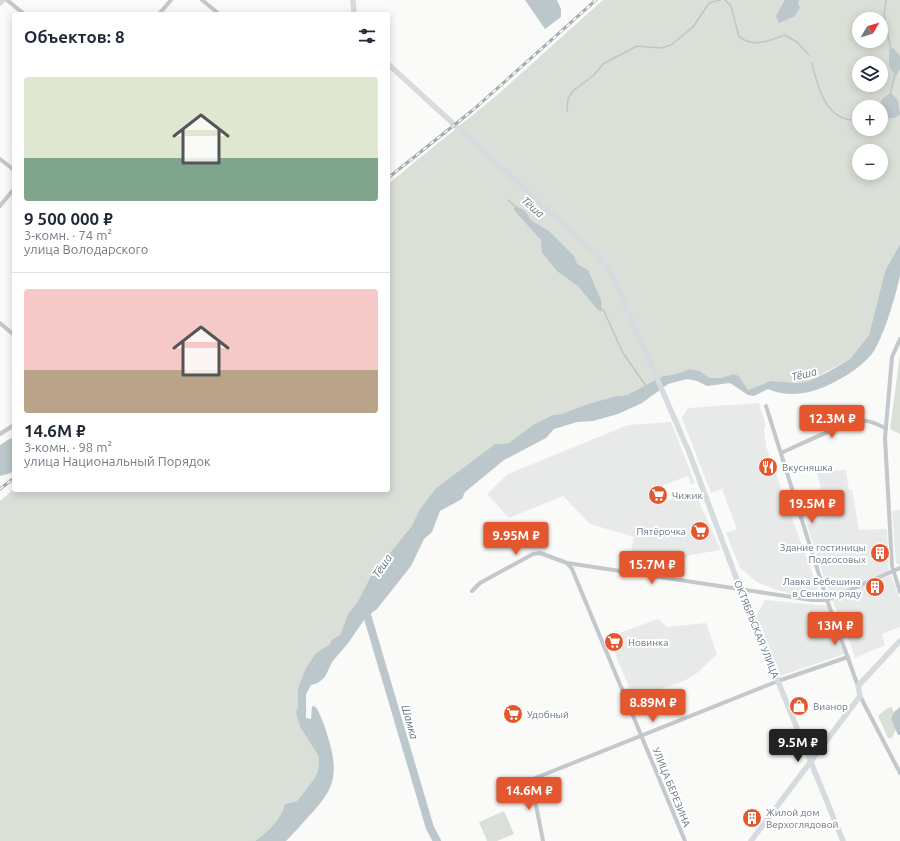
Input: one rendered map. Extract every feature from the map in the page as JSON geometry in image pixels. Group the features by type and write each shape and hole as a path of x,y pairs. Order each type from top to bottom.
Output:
{"main road":[{"path":"0,3 3,0"},
{"path":"353,0 354,12"},
{"name":"ОКТЯБРЬСКАЯ УЛИЦА","path":"390,66 598,256 612,275 689,452 740,588 843,841"},
{"path":"751,841 860,696 858,686 900,640"}],"street":[{"path":"7,0 22,12"},
{"path":"161,12 171,0"},
{"path":"202,0 217,12"},
{"path":"0,159 12,168"},
{"path":"0,206 12,191"},
{"path":"0,323 12,334"},
{"path":"900,339 892,357 885,428 893,571 900,592"},
{"path":"766,406 828,600 858,686"},
{"path":"781,453 838,428 861,421 870,422 885,428"},
{"path":"0,434 12,426"},
{"path":"472,591 480,583 533,554 540,553 567,563 812,600 828,600 900,568"},
{"name":"УЛИЦА БЕРЕЗИНА","path":"567,563 572,569 685,841"},
{"path":"543,841 533,790 533,779 778,681 848,657"},
{"path":"860,696 900,774"}],"shaded area":[{"path":"603,0 900,0 900,244 885,271 869,335 850,359 809,381 799,383 770,381 748,390 739,376 734,374 720,378 709,378 700,371 690,369 676,374 663,376 627,395 616,396 561,414 553,415 509,443 495,444 436,488 420,509 411,527 371,576 358,601 348,614 340,635 331,640 330,644 316,653 298,688 300,727 319,757 318,771 314,779 297,801 285,804 283,810 273,825 265,834 255,841 0,841 0,501 12,491 12,492 390,492 390,182 496,96"},
{"path":"900,355 900,434 890,429"},
{"path":"759,403 766,426 764,428 766,447 821,597 796,595 774,589 757,582 740,568 726,533 737,529 722,489 711,493 682,418 688,408"},
{"path":"671,422 695,483 691,484 688,476 650,490 655,505 694,491 721,550 690,555 685,558 668,554 665,560 663,572 628,566 634,537 590,524 563,496 509,518 487,494 508,474 628,425"},
{"path":"846,470 849,490 852,490 859,530 887,529 889,571 830,596 807,525 827,516 817,472"},
{"path":"900,510 900,566 896,563 892,511"},
{"path":"891,575 900,599 900,627 882,634 885,645 855,658 846,630 832,600"},
{"path":"765,600 827,606 844,654 780,676 755,618"},
{"path":"658,619 667,627 706,623 717,654 697,673 684,681 654,691 652,694 654,704 639,711 608,637"},
{"path":"892,707 897,727 892,738 888,738 878,716 886,709"},
{"path":"504,811 514,834 497,841 487,841 479,822"}],"water":[{"path":"525,0 557,0 561,9 561,17 545,29"},
{"path":"785,0 799,0 798,5 800,7 795,16 779,23 776,16"},
{"path":"893,48 900,56 900,69 896,76 889,66 889,50"},
{"path":"891,93 898,101 900,114 894,118 888,118 888,100 882,100"},
{"path":"516,206 525,211 532,221 549,231 574,256 577,264 588,270 601,300 602,312 597,309 578,286 557,271 542,253 541,240 513,209"},
{"path":"900,244 900,275 896,293 880,340 871,355 866,360 843,377 824,387 810,392 789,394 775,392 768,389 754,396 748,395 730,383 707,386 697,381 687,379 668,384 642,403 618,414 593,421 577,422 554,429 546,438 504,460 465,492 462,499 440,511 432,532 424,539 411,566 377,609 366,617 349,642 332,662 325,677 318,683 311,685 306,694 306,718 311,719 312,706 316,707 321,716 333,756 334,766 332,783 328,791 317,807 286,841 255,841 265,834 273,825 283,810 285,804 297,801 314,779 318,771 319,757 300,727 296,712 298,707 298,688 306,668 316,653 330,644 331,640 340,635 348,614 358,601 371,576 411,527 420,509 436,488 495,444 509,443 533,425 553,415 561,414 616,396 627,395 663,376 676,374 690,369 700,371 709,378 720,378 734,374 739,376 748,390 770,381 799,383 809,381 828,372 850,359 869,335 885,271"},
{"path":"12,439 12,472 0,476 0,445"},
{"path":"900,707 900,735 898,735 891,719 894,712"}],"waterway":[{"path":"567,111 568,99 573,91 594,75 603,64 637,46 661,48 671,45 693,27 709,3 720,0"},
{"path":"725,0 731,6 739,37 756,43 785,35 797,42 809,55"},
{"path":"886,0 884,15 891,50"},
{"path":"812,63 817,83 825,102 831,110 839,116 852,119"},
{"path":"890,94 895,75"},
{"name":"Тёша","path":"508,200 516,207"},
{"name":"Тёша","path":"603,309 623,353 646,386"},
{"name":"Шамка","path":"365,608 430,828 437,841"}],"railway":[{"path":"390,176 473,110 596,0"},
{"path":"0,489 12,480"}],"place":[{"name":"Вкусняшка","path":"768,467"},
{"name":"Чижик","path":"658,495"},
{"name":"Пятёрочка","path":"700,531"},
{"name":"Здание гостиницы Подсосовых","path":"880,553"},
{"name":"Лавка Бебешина в Сенном ряду","path":"875,587"},
{"name":"Новинка","path":"614,642"},
{"name":"Вианор","path":"799,706"},
{"name":"Удобный","path":"513,714"},
{"name":"Жилой дом Верхоглядовой","path":"752,818"}]}
